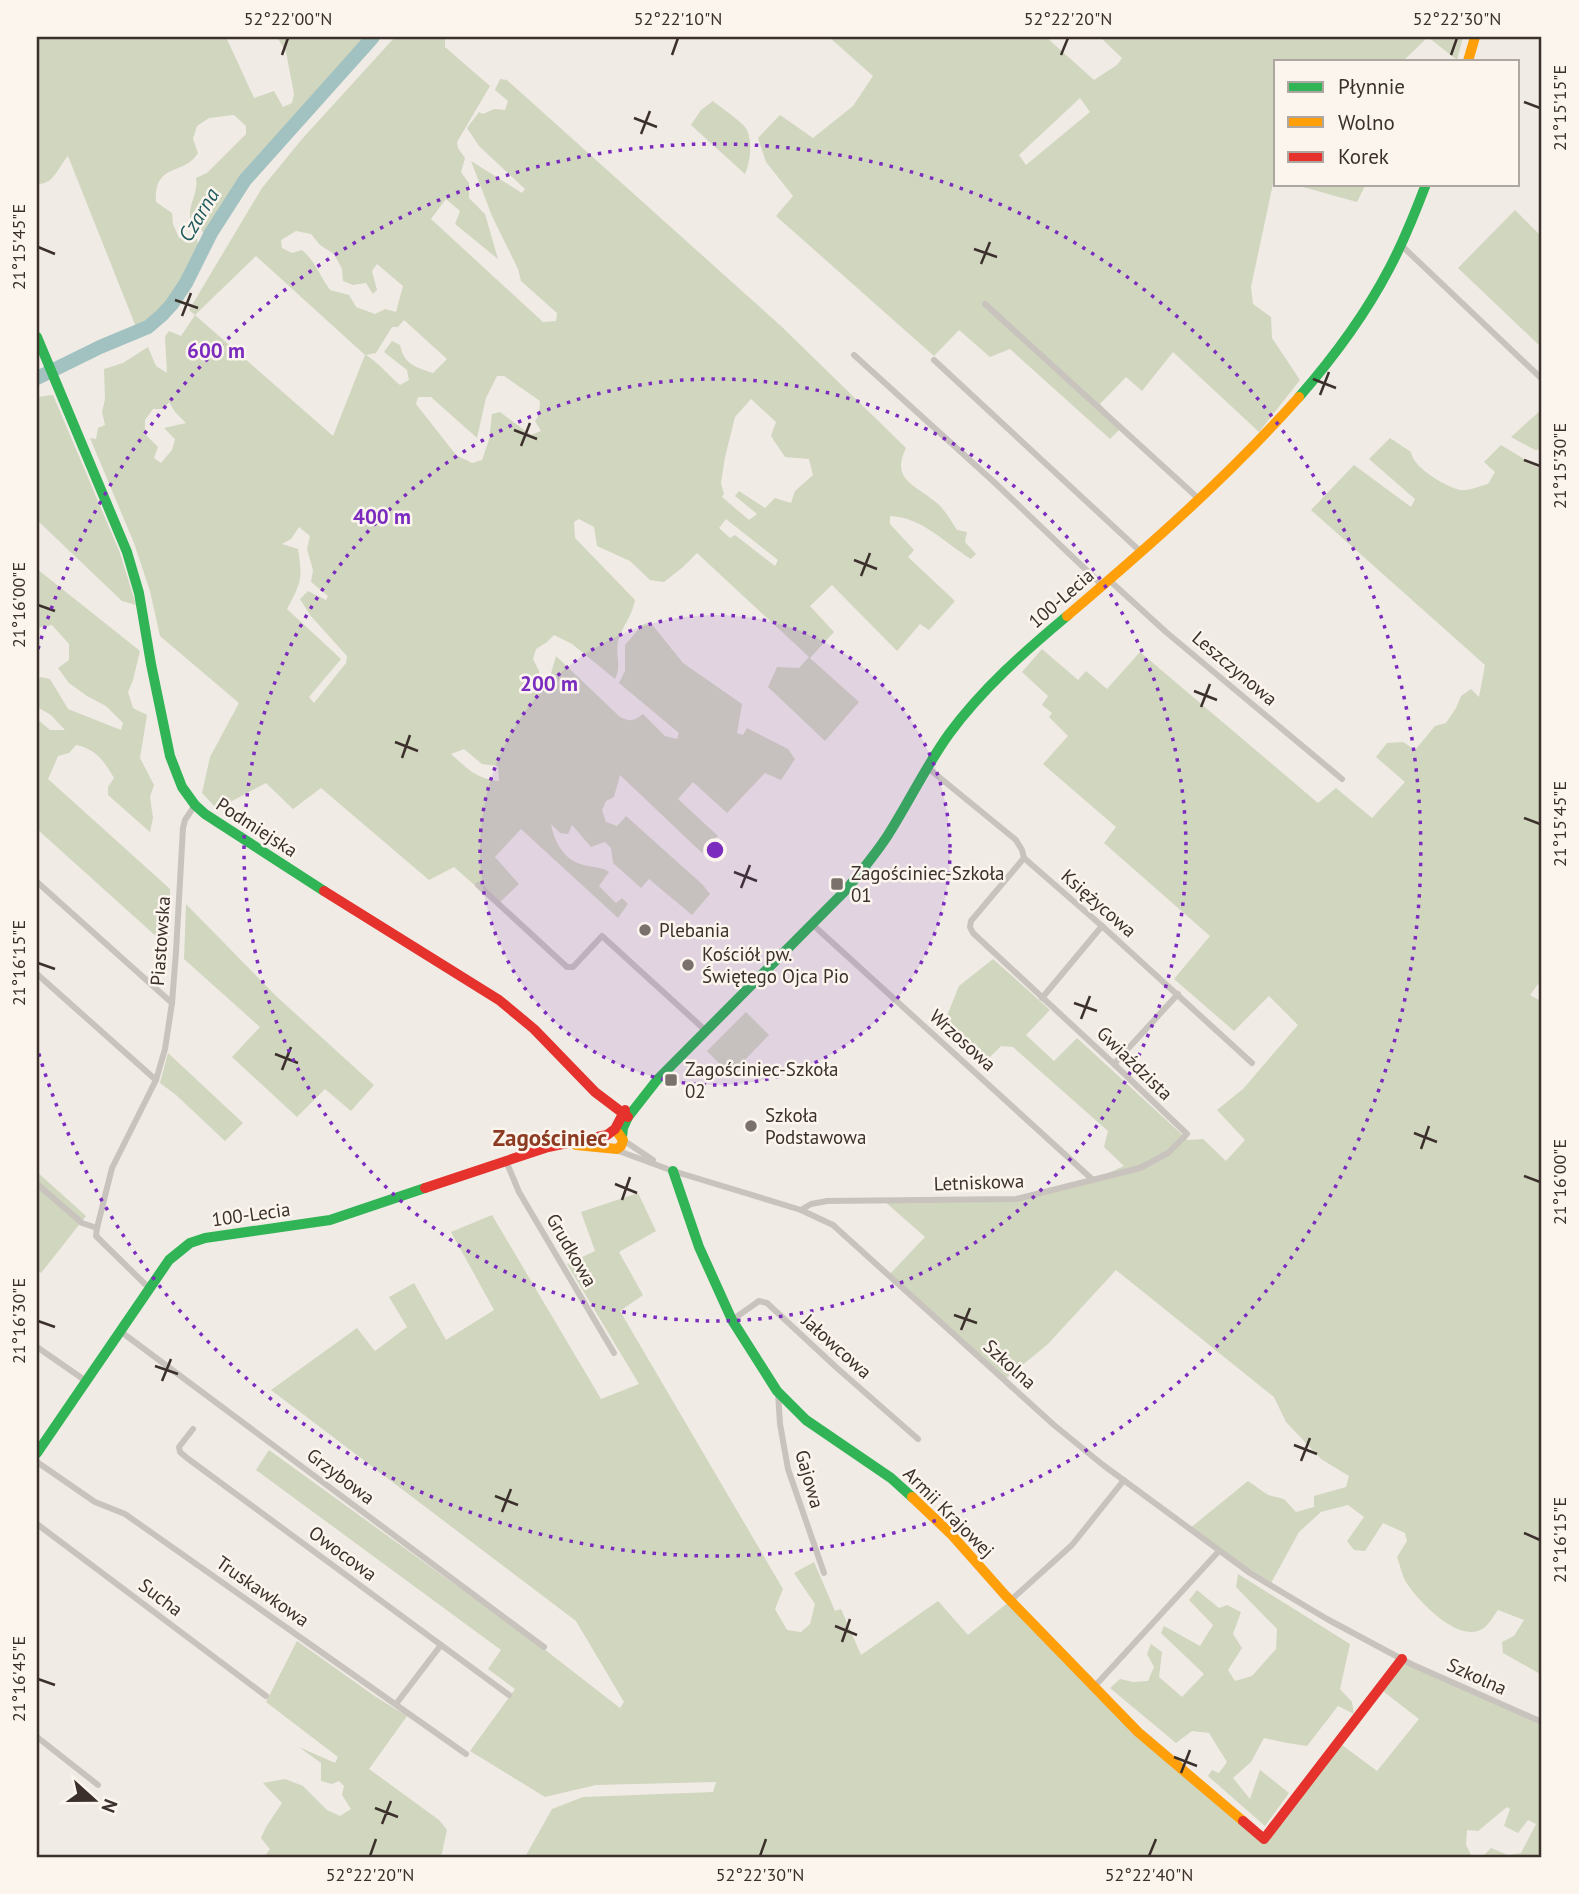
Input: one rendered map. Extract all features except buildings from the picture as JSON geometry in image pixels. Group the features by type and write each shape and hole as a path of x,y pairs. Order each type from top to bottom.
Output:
{"street":[{"path":"1468,60 1475,37"},
{"name":"100-Lecia","path":"37,1453 169,1260 190,1243 205,1238 330,1220 548,1147 616,1136 635,1099 845,891 875,854 961,718 998,678 1248,454 1313,379 1367,306 1402,245 1425,186"},
{"path":"1402,245 1542,379"},
{"path":"985,304 1199,499"},
{"name":"Podmiejska","path":"37,337 127,552 139,593 150,664 170,756 182,787 195,805 254,847 492,995 545,1039 600,1098 625,1115"},
{"name":"Leszczynowa","path":"854,355 1105,582 1342,779"},
{"path":"934,360 1141,552"},
{"name":"Księżycowa","path":"928,768 1016,840 1024,858 1252,1063"},
{"name":"Piastowska","path":"97,1228 112,1168 156,1080 164,1049 172,1003 184,820 195,805"},
{"name":"Gwiaździsta","path":"1024,858 971,921 973,933 1187,1135"},
{"path":"37,882 172,1003"},
{"path":"478,885 567,967 573,967 602,936 705,1030"},
{"name":"Wrzosowa","path":"812,924 1093,1180"},
{"path":"1042,998 1102,926"},
{"path":"37,974 156,1080"},
{"path":"1114,1064 1178,994"},
{"name":"Letniskowa","path":"801,1210 811,1204 827,1201 1016,1199 1140,1168 1168,1153 1187,1135"},
{"path":"616,1136 621,1146 611,1149 605,1141 616,1136"},
{"name":"Szkolna","path":"616,1136 673,1171 801,1210 832,1225 1054,1425 1250,1573 1327,1619 1402,1659 1542,1722"},
{"name":"100-Lecia","path":"565,1144 611,1149"},
{"name":"Szkolna","path":"611,1149 661,1165"},
{"name":"Grudkowa","path":"506,1161 519,1192 614,1353"},
{"name":"Armii Krajowej","path":"673,1171 699,1247 732,1320 777,1391 806,1420 891,1478 951,1534 1010,1601 1138,1732 1264,1839 1402,1659"},
{"path":"37,1184 82,1223 97,1228 96,1236 149,1288"},
{"name":"Jałowcowa","path":"732,1320 759,1301 767,1303 918,1438"},
{"name":"Grzybowa","path":"120,1331 544,1647"},
{"path":"37,1347 86,1381"},
{"name":"Gajowa","path":"777,1391 788,1469 824,1573"},
{"name":"Owocowa","path":"192,1429 179,1447 180,1452 509,1695"},
{"name":"Truskawkowa","path":"37,1462 94,1502 125,1514 466,1754"},
{"path":"1010,1601 1072,1545 1124,1480"},
{"name":"Sucha","path":"37,1524 266,1696"},
{"path":"1094,1687 1219,1551"},
{"path":"396,1704 441,1645"},
{"path":"37,1737 98,1785"}],"green space":[{"path":"37,37 226,37 254,98 274,91 283,107 292,103 294,94 286,52 277,37 370,37 246,173 206,237 200,228 191,222 196,178 207,173 246,134 246,126 234,115 209,118 197,126 193,139 198,153 185,165 165,175 157,189 156,202 172,213 179,238 197,239 199,249 172,298 157,315 136,327 68,156 48,182 37,184"},
{"path":"395,37 445,37 445,47 490,86 457,142 465,158 461,172 469,183 469,198 485,214 498,259 455,224 460,211 446,199 431,219 543,322 556,321 557,313 521,281 471,161 522,193 525,189 479,146 467,128 479,112 483,114 494,109 505,110 508,101 495,90 500,79 507,80 782,327 906,448 901,468 903,475 940,506 957,530 967,532 965,542 976,554 971,559 923,526 902,517 890,516 890,524 914,550 908,557 955,601 929,630 920,624 897,651 832,585 810,606 834,632 810,658 859,702 825,741 768,687 777,667 799,668 809,657 697,553 664,582 650,580 630,561 597,546 594,527 579,519 574,522 575,538 635,600 618,641 618,669 615,679 572,644 554,635 536,649 533,659 541,682 545,685 550,677 556,656 620,717 632,720 643,714 665,736 677,739 679,733 619,683 625,671 625,645 642,625 650,622 683,663 742,704 737,733 743,735 747,728 788,749 795,759 781,780 765,773 727,813 693,782 678,799 718,836 702,853 620,775 614,797 606,801 602,810 606,822 617,826 626,816 702,884 710,894 692,915 649,879 641,888 613,863 611,848 605,842 591,847 572,825 568,834 560,833 551,824 555,839 563,852 574,861 609,872 599,886 616,903 622,898 628,904 618,918 521,829 495,857 519,884 497,905 454,867 429,880 321,788 293,809 266,783 217,809 202,793 210,757 239,703 160,636 150,591 134,543 90,438 96,439 98,428 105,425 102,412 105,399 104,369 123,363 148,347 156,366 167,373 165,337 169,331 181,336 195,315 189,310 262,188 302,139","holes":["296,231 311,234 320,245 334,254 342,269 343,281 353,285 366,283 373,294 377,290 372,271 377,264 403,286 396,312 385,309 375,314 356,307 349,295 330,290 302,250 292,253 282,248 281,240","256,256 365,355 333,436 195,315","404,320 447,359 433,373 408,361 400,345 392,341 384,352 407,370 409,380 400,385 366,355 376,353 392,327 398,327","497,376 504,376 540,401 539,415 535,421 541,431 531,435 500,412 492,414 489,440 482,460 472,463 456,455 416,404 418,397 431,397 477,438 486,398","751,399 776,422 771,436 785,457 809,459 813,475 795,491 791,503 775,498 765,508 739,491 735,496 757,514 749,520 722,497 725,457 735,417","169,402 186,423 164,428 175,439 172,450 161,463 154,458 158,447 145,434 145,420 153,409 164,409","726,519 778,560 775,566 735,535 730,538 719,528","299,527 310,536 307,549 313,570 311,582 328,596 326,600 308,591 300,599 310,615 347,656 346,663 314,703 309,697 341,659 287,609 300,580 298,549 282,544 291,539","464,749 482,764 498,766 499,781 478,776 451,754"]},
{"path":"829,37 1046,37 1094,80 1117,65 1122,58 1100,37 1428,37 1404,60 1274,60 1274,179 1251,287 1253,304 1271,317 1272,338 1300,380 1259,432 1173,352 1142,391 1126,377 1100,404 1122,427 1110,439 1010,349 990,357 959,330 934,356 776,216 793,196 766,162 758,138 780,115 813,138 853,106 873,76","holes":["1080,98 1090,112 1026,165 1019,155"]},
{"path":"1428,37 1463,37 1457,60"},
{"path":"713,101 747,130 750,153 745,174 691,125 701,110"},
{"path":"1299,186 1365,186 1357,202"},
{"path":"1515,210 1542,237 1542,348 1458,268"},
{"path":"53,395 120,553 136,605 122,601 37,520 37,397"},
{"path":"1542,409 1542,449 1535,450 1511,437"},
{"path":"1390,438 1411,452 1417,464 1431,476 1460,490 1488,484 1495,472 1484,462 1501,445 1542,470 1542,979 1530,995 1542,1000 1542,1675 1503,1653 1502,1642 1514,1636 1524,1620 1498,1610 1485,1627 1475,1632 1464,1631 1441,1619 1420,1600 1406,1582 1397,1557 1407,1541 1405,1533 1383,1523 1365,1551 1354,1550 1347,1541 1364,1517 1348,1505 1321,1512 1299,1532 1270,1585 1189,1529 1248,1481 1268,1495 1284,1499 1296,1512 1314,1507 1314,1496 1346,1487 1349,1476 1321,1459 1286,1422 1274,1397 1116,1270 1048,1344 1004,1380 889,1275 925,1237 883,1200 1016,1199 1093,1180 1124,1166 1104,1147 1108,1131 1013,1047 1001,1046 987,1060 944,1023 959,986 993,959 1050,1010 1026,1035 1054,1061 1077,1038 1188,1140 1203,1139 1226,1161 1245,1140 1217,1110 1243,1089 1298,1025 1269,996 1234,1031 1174,979 1210,936 1104,843 1116,827 1043,764 1068,736 1049,717 1052,713 1042,705 1048,696 1022,672 1042,649 1078,680 1086,671 1107,689 1140,652 1318,803 1336,788 1372,818 1405,782 1376,757 1387,743 1403,742 1415,750 1435,726 1446,723 1461,696 1471,689 1479,697 1485,665 1311,510 1354,465 1411,507 1415,499 1369,459"},
{"path":"37,569 140,651 128,692 133,708 147,715 140,758 154,785 150,797 153,818 150,832 108,795 108,787 114,778 103,761 89,749 76,745 69,753 58,756 48,779 170,889 168,947 37,829 37,719 50,730 65,730 51,715 37,707 37,684 40,677 50,679 68,709 121,730 123,723 106,706 69,683 58,668 69,660 69,644 52,625 37,628"},
{"path":"186,904 276,996 374,1085 351,1111 325,1089 297,1117 232,1057 260,1027 184,959"},
{"path":"746,1012 769,1035 730,1075 707,1051"},
{"path":"168,1053 243,1123 225,1141 160,1083"},
{"path":"37,1172 86,1216 41,1273 37,1270"},
{"path":"638,1193 656,1231 619,1252 643,1295 620,1311 783,1589 775,1609 787,1630 801,1632 810,1624 815,1604 794,1573 814,1562 835,1611 841,1609 861,1655 938,1601 968,1635 1010,1601 1138,1732 1264,1839 1338,1742 1377,1771 1419,1719 1379,1688 1402,1659 1542,1722 1542,1857 1482,1857 1491,1848 1508,1855 1521,1853 1536,1824 1528,1820 1518,1833 1504,1826 1510,1809 1507,1807 1478,1831 1467,1830 1466,1845 1472,1857 525,1857 552,1809 583,1797 713,1792 716,1782 596,1785 545,1797 470,1751 515,1689 488,1669 501,1650 256,1470 269,1450 544,1649 620,1708 624,1702 576,1621 271,1390 357,1328 375,1351 407,1327 389,1297 414,1283 446,1340 494,1310 451,1232 492,1215 601,1399 639,1384 567,1264 595,1251 581,1212"},
{"path":"1238,1574 1350,1644 1340,1689 1352,1702 1354,1714 1338,1706 1307,1746 1264,1738 1251,1762 1233,1778 1250,1799 1260,1770 1289,1793 1265,1826 1208,1776 1212,1770 1219,1773 1227,1762 1209,1733 1192,1731 1176,1743 1110,1688 1120,1679 1148,1681 1154,1667 1147,1654 1151,1644 1162,1652 1159,1677 1182,1697 1204,1674 1161,1633 1164,1626 1200,1646 1213,1625 1189,1600 1197,1590 1219,1608 1227,1605 1241,1612 1233,1634 1242,1648 1228,1670 1235,1681 1252,1676 1276,1649 1277,1629 1236,1587"},
{"path":"297,1641 407,1716 369,1769 439,1820 447,1830 441,1857 264,1857 270,1849 261,1838 282,1803 263,1783 285,1779 303,1786 327,1810 340,1816 351,1809 342,1795 344,1786 339,1781 332,1784 321,1781 321,1763 299,1747 335,1763 338,1757 266,1702"}],"waterway":[{"name":"Czarna","path":"37,378 148,327 162,315 186,283 211,233 245,180 373,37"}],"traffic: fast":[{"path":"1299,397 1348,336 1370,303 1404,237 1425,186"},
{"path":"37,337 127,552 139,593 170,756 182,787 205,814 324,891"},
{"path":"622,1137 628,1117 657,1080 862,871 888,835 941,746 962,717 1019,657 1067,616"},
{"path":"673,1171 699,1247 732,1320 777,1391 806,1420 891,1478 912,1497"},
{"path":"37,1453 169,1260 190,1243 205,1238 330,1220 425,1188"}],"traffic: slow":[{"path":"1468,60 1475,37"},
{"path":"1067,616 1216,483 1299,397"},
{"path":"576,1145 617,1149 623,1140 618,1133"},
{"path":"912,1497 951,1534 1005,1595 1138,1732 1243,1821"}],"traffic: jam":[{"path":"324,891 499,1000 534,1029 595,1092 628,1117"},
{"path":"425,1188 548,1147 607,1135 615,1129 625,1110"},
{"path":"1243,1821 1264,1839 1402,1659"}],"place":[{"name":"Zagościniec-Szkoła 01","path":"837,884"},
{"name":"Plebania","path":"645,930"},
{"name":"Kościół pw. Świętego Ojca Pio","path":"688,965"},
{"name":"Zagościniec-Szkoła 02","path":"671,1080"},
{"name":"Szkoła Podstawowa","path":"751,1126"}],"district":[{"name":"Zagościniec","path":"550,1138"}]}
